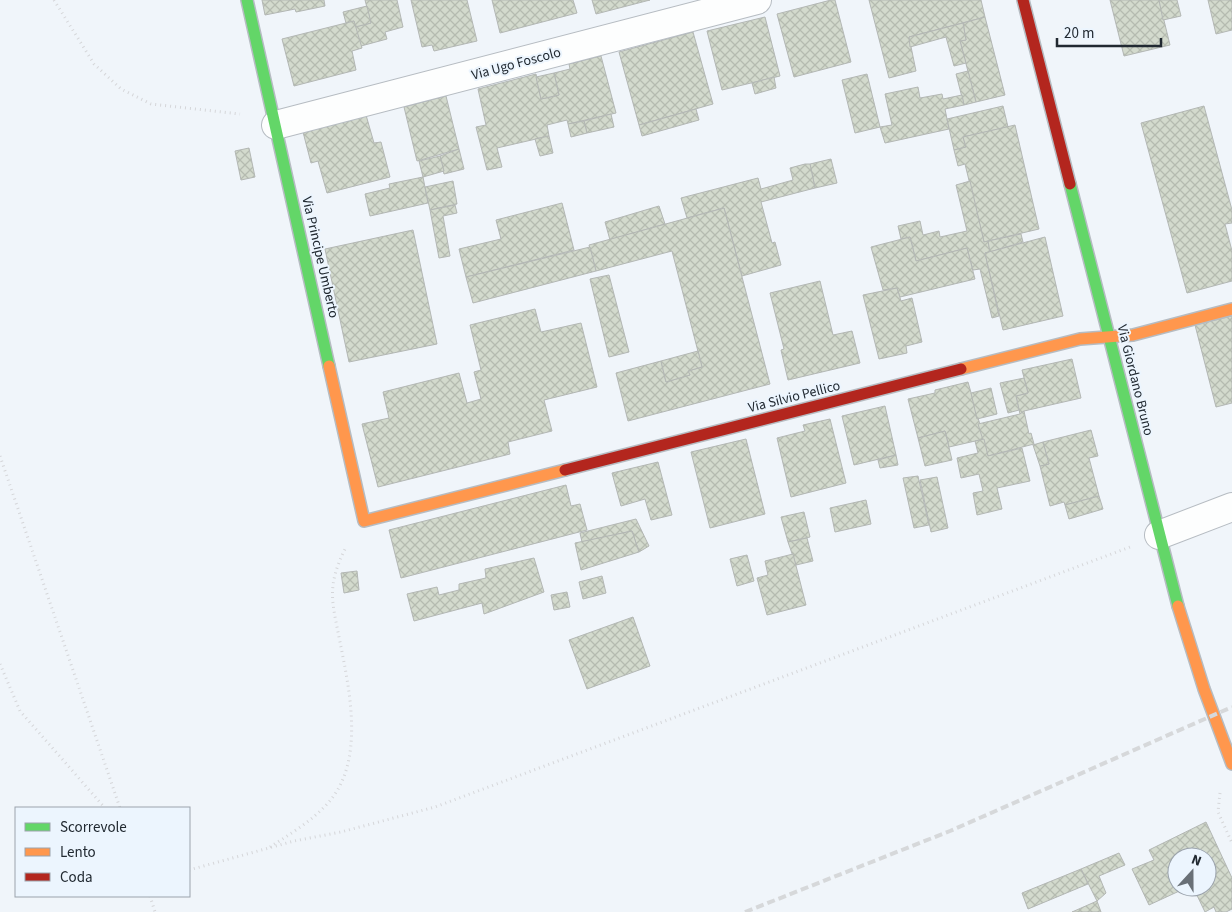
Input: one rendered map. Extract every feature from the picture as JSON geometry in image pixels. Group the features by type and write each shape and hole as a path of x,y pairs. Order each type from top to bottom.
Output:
{"street":[{"name":"Via Principe Umberto","path":"247,0 364,521"},
{"name":"Via Ugo Foscolo","path":"276,125 757,0"},
{"name":"Via Giordano Bruno","path":"1023,0 1110,336 1148,540 1173,591 1232,764"},
{"name":"Via Silvio Pellico","path":"364,521 1080,339 1133,335 1232,308"},
{"path":"1148,540 1232,507"}],"path":[{"path":"54,0 94,64 121,89 151,104 242,114 276,125"},
{"path":"0,456 120,807"},
{"path":"268,849 296,830 328,802 336,792 348,765 352,716 348,680 331,599 332,583 337,565 350,539 364,521"},
{"path":"190,870 435,807 1148,540"},
{"path":"0,664 20,711 104,807"},
{"path":"150,897 155,912"}],"building":[{"path":"262,0 324,0 325,6 296,12 295,9 265,15"},
{"path":"365,0 397,0 403,27 385,32 387,39 361,46 355,27 371,23"},
{"path":"411,0 467,0 477,41 434,51 432,45 422,47"},
{"path":"492,0 573,0 577,13 500,33"},
{"path":"592,0 650,0 596,14"},
{"path":"835,0 851,62 794,77 777,14"},
{"path":"869,0 981,0 985,17 909,37 916,71 889,78"},
{"path":"1110,0 1159,0 1170,45 1124,56"},
{"path":"1159,0 1177,0 1181,16 1163,20"},
{"path":"1208,0 1232,0 1232,30 1216,34"},
{"path":"367,6 371,23 355,27 354,21 346,23 343,12"},
{"path":"765,17 780,76 722,90 707,31"},
{"path":"985,17 1005,95 976,102 960,41 966,40 963,23"},
{"path":"354,21 362,48 352,51 356,70 294,86 282,39"},
{"path":"963,23 966,40 960,41 966,63 954,66 946,37 910,47 909,37"},
{"path":"693,32 713,104 639,125 619,52"},
{"path":"601,56 616,113 568,124 567,120 547,125 549,136 497,148 502,167 487,170 476,127 486,125 478,89 536,74 541,99 559,95 554,73 570,69 569,64"},
{"path":"968,71 976,102 964,105 956,74"},
{"path":"554,73 559,95 541,99 536,77"},
{"path":"867,74 880,127 855,133 842,80"},
{"path":"774,77 776,88 755,94 752,83"},
{"path":"918,87 920,98 942,94 943,99 962,95 964,105 945,109 949,129 885,143 880,127 892,125 885,94"},
{"path":"446,96 459,149 417,161 404,107"},
{"path":"1003,106 1008,127 963,137 966,147 954,150 947,119"},
{"path":"1204,106 1232,210 1232,223 1225,224 1232,251 1232,281 1187,293 1141,123"},
{"path":"696,109 699,120 642,136 639,125"},
{"path":"611,114 614,127 587,133 584,121"},
{"path":"366,115 374,143 381,142 390,177 327,193 318,161 311,163 303,132"},
{"path":"584,121 587,133 571,137 568,124"},
{"path":"1015,125 1039,229 984,242 965,164 958,166 954,150 966,147 963,137"},
{"path":"549,136 553,153 540,156 535,139"},
{"path":"249,148 255,177 241,180 235,151"},
{"path":"459,149 464,169 444,174 440,156"},
{"path":"440,156 444,171 423,177 419,161"},
{"path":"831,159 837,183 815,188 810,164"},
{"path":"810,164 815,188 761,202 772,243 775,242 781,265 742,276 724,208 687,218 681,198 758,178 761,189 793,180 790,168"},
{"path":"423,177 428,203 370,216 365,194 390,188 389,184"},
{"path":"453,181 457,204 430,210 425,187"},
{"path":"970,181 984,242 988,241 990,252 985,253 999,316 992,318 980,269 973,270 967,248 916,261 910,237 901,239 898,226 920,221 923,235 939,231 940,237 967,231 956,185"},
{"path":"562,203 574,250 466,277 459,249 501,239 496,220"},
{"path":"455,205 457,213 443,216 450,256 439,258 430,210"},
{"path":"659,206 665,224 610,240 605,222"},
{"path":"724,208 770,384 628,421 616,373 661,361 666,382 690,375 688,371 702,367 672,251 596,271 589,245"},
{"path":"413,230 437,344 349,362 325,249"},
{"path":"1021,234 1023,242 990,252 988,241"},
{"path":"910,237 916,261 967,248 975,279 900,297 897,288 883,290 871,247"},
{"path":"1045,237 1063,316 1003,330 985,253"},
{"path":"590,247 596,271 473,303 466,277"},
{"path":"609,275 629,352 609,357 590,279"},
{"path":"820,281 833,335 852,331 860,363 788,380 781,350 784,349 770,293"},
{"path":"897,288 901,301 912,298 922,342 906,346 907,353 879,359 863,295"},
{"path":"535,309 541,332 581,323 597,387 544,400 552,431 508,442 510,454 378,487 362,424 389,418 383,392 459,373 467,403 481,399 474,372 481,370 470,325"},
{"path":"1232,316 1232,403 1216,407 1195,325"},
{"path":"698,351 702,367 688,371 690,375 666,382 661,361"},
{"path":"1072,359 1081,398 1024,411 1020,414 1016,396 1028,393 1022,370"},
{"path":"1024,378 1028,393 1016,396 1019,410 1008,413 1000,383"},
{"path":"968,382 984,439 949,447 945,431 918,438 908,399 935,393 935,390"},
{"path":"991,388 997,414 977,419 971,393"},
{"path":"885,406 896,455 854,465 842,416"},
{"path":"1024,411 1029,434 1031,433 1034,444 988,456 978,424 1020,414"},
{"path":"830,419 846,483 791,497 777,438 805,431 803,425"},
{"path":"1091,430 1098,456 1089,458 1099,496 1065,505 1064,502 1050,506 1040,466 1049,464 1043,442"},
{"path":"945,431 952,460 925,466 918,438"},
{"path":"746,439 765,514 710,528 691,452"},
{"path":"984,439 988,456 1022,448 1030,481 997,488 1002,509 977,515 973,493 983,491 979,474 961,478 957,458 978,453 975,441"},
{"path":"1043,442 1049,464 1040,466 1033,445"},
{"path":"896,455 898,465 880,468 878,460"},
{"path":"658,462 672,515 651,520 645,499 621,506 612,473"},
{"path":"918,476 929,525 914,528 903,478"},
{"path":"937,477 948,528 931,532 920,480"},
{"path":"566,485 571,506 580,504 587,530 401,578 389,530"},
{"path":"1099,496 1103,509 1069,519 1065,505"},
{"path":"866,500 871,524 835,532 830,508"},
{"path":"804,512 810,537 788,542 781,517"},
{"path":"636,519 649,546 639,552 632,531 582,542 580,533"},
{"path":"632,531 639,552 581,570 575,543"},
{"path":"807,538 813,561 796,565 788,542"},
{"path":"793,554 806,605 767,615 757,578 768,575 765,561"},
{"path":"747,555 754,581 737,586 730,559"},
{"path":"534,558 544,592 484,614 482,603 414,621 407,594 437,587 439,595 459,590 459,584 486,578 485,569"},
{"path":"357,571 359,590 344,593 341,573"},
{"path":"602,576 606,593 583,599 579,582"},
{"path":"567,592 570,607 554,610 551,595"},
{"path":"633,617 650,666 587,689 569,640"},
{"path":"1206,822 1232,878 1232,909 1226,912 1216,912 1214,907 1205,912 1198,897 1217,897 1217,847 1167,847 1167,897 1149,905 1132,869 1154,860 1149,850"},
{"path":"1119,853 1125,865 1099,876 1106,893 1097,901 1081,869"},
{"path":"1081,869 1088,884 1028,909 1022,893"},
{"path":"1097,901 1101,912 1072,912"}],"railway":[{"path":"745,912 950,831 1232,707"}],"traffic: fast":[{"path":"247,0 329,366"},
{"path":"1070,184 1178,606"}],"traffic: slow":[{"path":"961,369 1080,339 1133,335 1232,309"},
{"path":"329,366 364,521 565,470"},
{"path":"1178,606 1204,689 1232,764"}],"traffic: jam":[{"path":"1023,0 1070,184"},
{"path":"565,470 961,369"}]}
